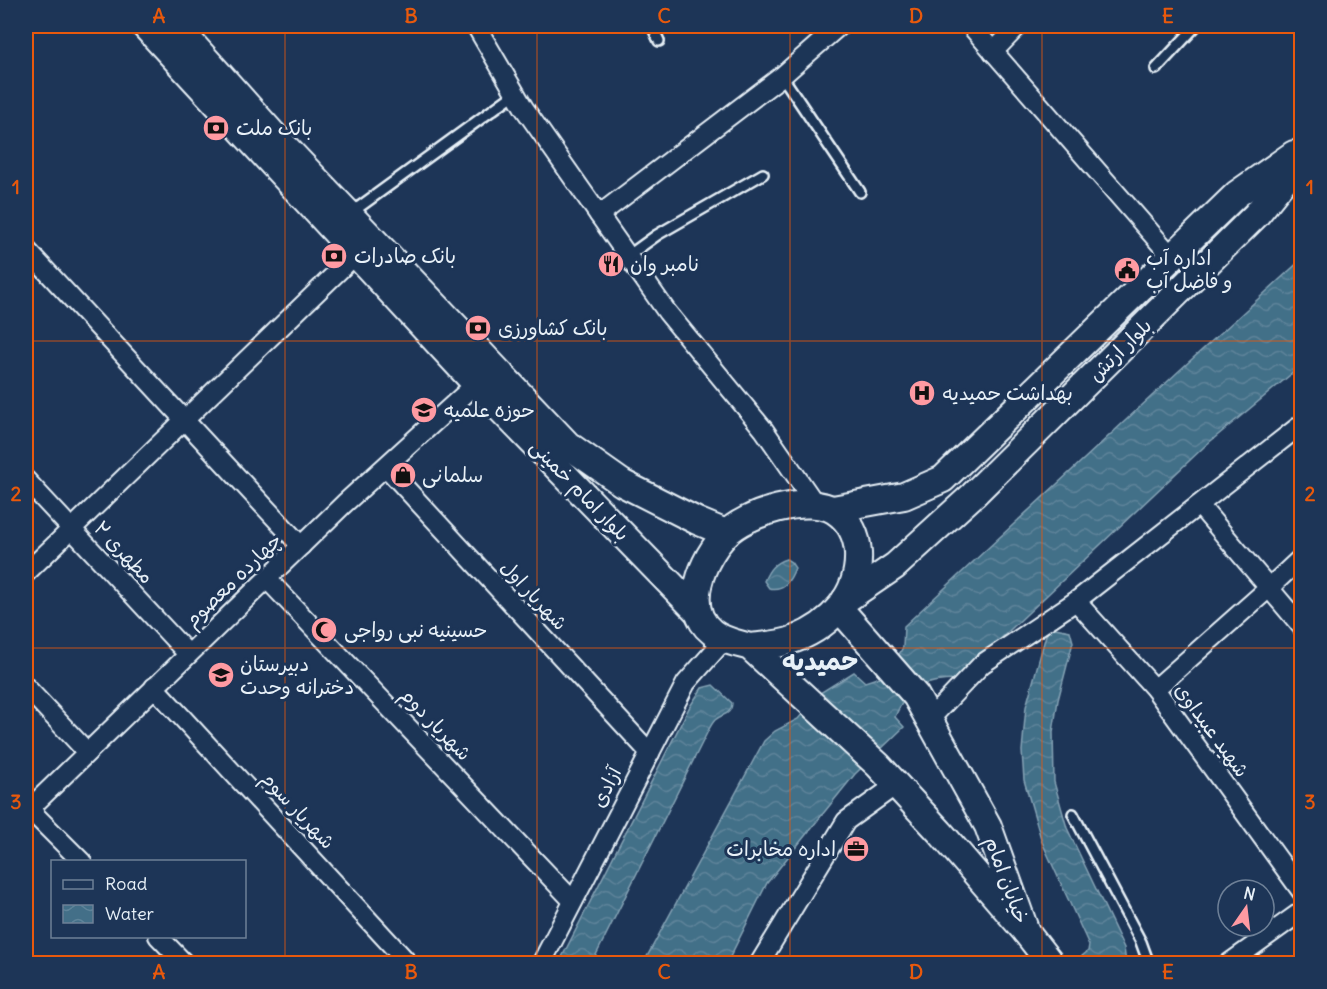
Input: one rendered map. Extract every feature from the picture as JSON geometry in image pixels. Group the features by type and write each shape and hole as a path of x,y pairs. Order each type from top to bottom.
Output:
{"main road":[{"name":"بلوار امام خمینی","path":"145,26 476,384 697,611"},
{"name":"بلوار امام خمینی","path":"176,26 271,132 568,445 622,483 726,533"},
{"name":"بلوار ارتش","path":"824,507 904,496 943,479 1237,194 1302,149"},
{"name":"بلوار ارتش","path":"842,604 895,566 973,495 1256,215 1302,158"},
{"path":"796,505 824,507 844,518 851,526 858,551 858,568 854,585 842,604 824,623 793,640 750,647 724,640 704,624 697,611 696,597 703,569 710,553 726,533 763,512 796,505"},
{"name":"خیابان امام","path":"842,604 888,665 916,696 988,826 1026,932"},
{"name":"خیابان امام","path":"750,647 878,765 1026,932"},
{"path":"1026,932 1051,963"}],"street":[{"path":"476,26 516,93 667,312 824,507"},
{"path":"599,215 782,76 839,26"},
{"path":"971,26 1172,257"},
{"path":"993,52 1018,26"},
{"path":"26,249 301,546"},
{"path":"26,573 356,255"},
{"name":"چهارده معصوم","path":"27,810 301,546 476,384"},
{"path":"929,720 982,664 1076,601 1302,424"},
{"name":"شهریار اول","path":"386,467 650,753"},
{"name":"مطهری ۲","path":"26,480 188,654"},
{"path":"1199,505 1302,627"},
{"path":"1155,689 1302,557"},
{"name":"شهریار دوم","path":"267,579 573,901"},
{"name":"شهید عبیداوی","path":"1076,601 1155,689 1302,892"},
{"name":"آزادی","path":"541,963 686,683 724,640"},
{"path":"26,687 87,752"},
{"name":"شهریار سوم","path":"154,687 410,963"},
{"path":"759,963 846,821 896,785"},
{"path":"27,810 81,860"},
{"path":"1228,963 1302,911"},
{"path":"160,938 185,963"}],"lane":[{"path":"652,26 659,41"},
{"path":"1156,69 1196,26"},
{"path":"782,76 860,192"},
{"path":"350,215 516,93"},
{"path":"628,256 657,235 763,174"},
{"path":"1073,814 1141,942 1149,963"}],"water":[{"path":"1301,260 1301,366 1206,445 957,680 926,684 911,692 895,717 904,727 855,774 767,883 727,963 643,964 764,741 775,731 798,719 820,693 854,672 865,682 880,677 897,658 903,647 904,626"},
{"path":"786,559 795,568 791,577 779,588 769,588 764,581 768,573 778,562"},
{"path":"1055,628 1070,631 1073,642 1058,700 1053,732 1054,782 1067,828 1124,948 1126,963 1088,963 1082,956 1088,951 1089,945 1042,842 1024,780 1022,751 1026,707 1046,635 1049,630"},
{"path":"713,685 732,703 730,710 715,720 710,728 592,963 559,963 689,708 702,688"}],"place":[{"name":"بانک ملت","path":"216,128"},
{"name":"بانک صادرات","path":"334,256"},
{"name":"نامبر وان","path":"611,264"},
{"name":"اداره آب و فاضل آب","path":"1127,270"},
{"name":"بانک کشاورزی","path":"478,328"},
{"name":"بهداشت حمیدیه","path":"922,393"},
{"name":"حوزه علمیه","path":"424,410"},
{"name":"سلمانی","path":"403,475"},
{"name":"حسینیه نبی رواجی","path":"324,630"},
{"name":"دبیرستان دخترانه وحدت","path":"221,675"},
{"name":"اداره مخابرات","path":"856,849"}],"district":[{"name":"حمیدیه","path":"820,661"}]}
